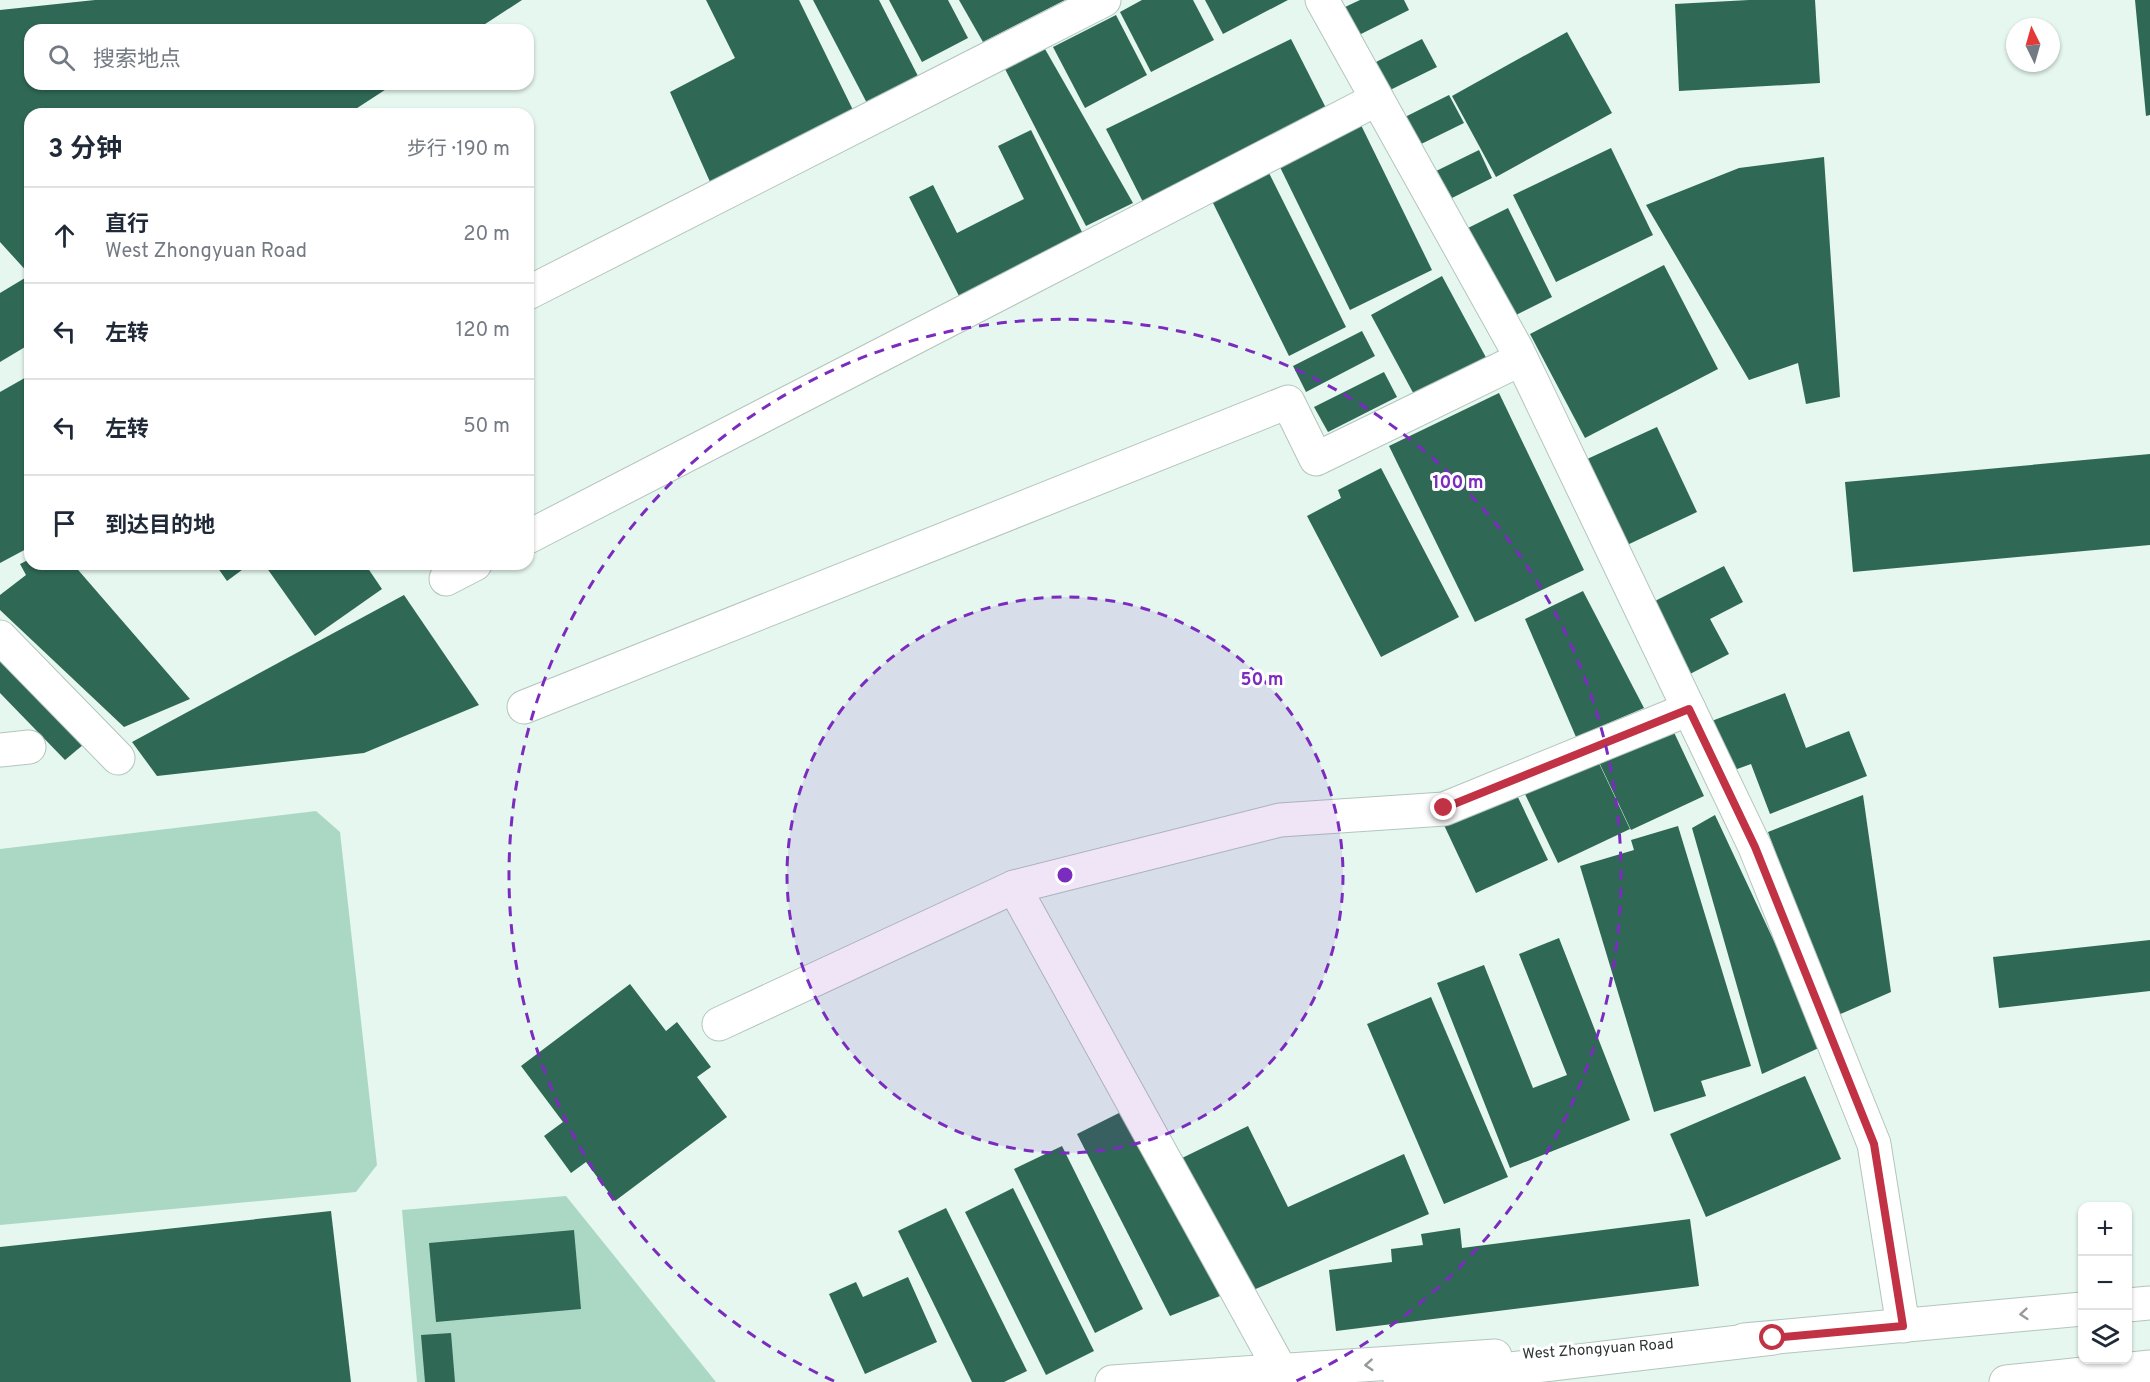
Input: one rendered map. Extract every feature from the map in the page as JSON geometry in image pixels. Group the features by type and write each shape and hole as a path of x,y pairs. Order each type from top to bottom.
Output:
{"main road":[{"path":"534,290 1104,0"},
{"path":"1322,0 1521,359 1755,847 1874,1144 1903,1326"},
{"path":"534,534 1377,99"},
{"path":"524,707 1288,402 1316,459 1521,359"},
{"path":"446,579 463,570"},
{"path":"0,638 118,758"},
{"path":"719,1024 1014,887 1280,820 1444,808 1689,709"},
{"path":"1014,887 1281,1371"},
{"path":"2132,1305 2150,1303"},
{"name":"West Zhongyuan Road","path":"1112,1382 1773,1338 2078,1309"},
{"path":"1401,1382 1773,1338"},
{"path":"2006,1382 2150,1367"}],"green space":[{"path":"316,811 340,832 377,1165 356,1192 0,1225 0,849"},
{"path":"566,1196 716,1382 417,1382 402,1210"}],"building":[{"path":"95,0 522,0 485,24 24,24 24,90 385,90 357,108 24,108 24,268 0,242 0,10"},
{"path":"706,0 799,0 854,112 711,184 670,92 735,58"},
{"path":"813,0 879,0 920,80 869,107"},
{"path":"889,0 948,0 968,38 922,62"},
{"path":"959,0 1065,0 983,42"},
{"path":"1142,0 1193,0 1214,40 1151,72 1120,12"},
{"path":"1205,0 1288,0 1223,34"},
{"path":"1360,0 1404,0 1409,10 1359,35 1345,7"},
{"path":"1749,0 1815,0 1820,83 1679,91 1675,4"},
{"path":"2135,0 2150,0 2150,115 2146,116"},
{"path":"1116,15 1147,75 1085,108 1053,47"},
{"path":"1567,32 1612,113 1496,177 1452,96"},
{"path":"1291,39 1328,112 1144,204 1106,129"},
{"path":"1422,39 1437,67 1386,92 1372,64"},
{"path":"1045,49 1133,203 1086,226 1005,69"},
{"path":"1449,95 1464,123 1413,148 1399,120"},
{"path":"1359,121 1432,270 1350,310 1277,161"},
{"path":"1031,130 1084,236 960,298 909,197 933,185 957,233 1024,199 998,146"},
{"path":"1611,148 1653,235 1556,282 1513,195"},
{"path":"1479,150 1492,178 1442,203 1428,175"},
{"path":"1824,157 1840,397 1806,404 1798,363 1749,380 1646,205 1739,168"},
{"path":"1268,171 1346,327 1289,356 1211,199"},
{"path":"1508,208 1552,297 1506,320 1462,231"},
{"path":"1664,265 1718,369 1585,438 1530,334"},
{"path":"1442,276 1489,363 1417,400 1371,315"},
{"path":"24,279 24,348 0,362 0,293"},
{"path":"1362,331 1375,356 1306,392 1293,366"},
{"path":"1384,372 1397,397 1328,432 1314,407"},
{"path":"24,378 24,550 0,563 0,392"},
{"path":"1499,393 1584,570 1475,622 1389,446"},
{"path":"1657,427 1697,512 1625,546 1585,460"},
{"path":"2150,454 2150,545 1853,572 1845,482"},
{"path":"1381,468 1459,617 1381,657 1307,516 1341,498 1338,490"},
{"path":"24,562 24,570 78,570 190,699 124,727 0,610 0,595 26,575 20,564"},
{"path":"1724,566 1743,602 1710,619 1729,654 1688,675 1651,603"},
{"path":"219,570 242,570 227,581"},
{"path":"268,570 369,570 382,589 315,636"},
{"path":"1583,591 1644,708 1576,737 1525,619"},
{"path":"404,595 479,705 364,753 157,776 132,742"},
{"path":"0,647 90,739 65,760 0,693"},
{"path":"1785,693 1806,748 1849,731 1867,776 1770,814 1751,764 1729,772 1709,722"},
{"path":"1671,726 1704,796 1631,830 1598,760"},
{"path":"1597,759 1630,829 1558,863 1524,792"},
{"path":"1514,789 1548,860 1476,893 1443,823"},
{"path":"1863,795 1891,992 1836,1016 1768,832"},
{"path":"1715,815 1823,1046 1762,1074 1692,828"},
{"path":"1678,826 1751,1066 1701,1081 1706,1096 1654,1112 1580,866 1634,850 1631,840"},
{"path":"1559,938 1630,1120 1510,1168 1437,983 1484,965 1533,1088 1567,1075 1519,954"},
{"path":"2150,940 2150,991 1999,1008 1993,957"},
{"path":"630,984 666,1031 677,1022 711,1067 697,1077 727,1117 615,1201 586,1162 571,1173 544,1136 563,1122 521,1066"},
{"path":"1431,997 1508,1177 1444,1204 1367,1024"},
{"path":"1805,1076 1841,1159 1706,1217 1670,1134"},
{"path":"1125,1110 1220,1296 1170,1316 1077,1134"},
{"path":"1248,1126 1288,1207 1404,1154 1429,1214 1251,1291 1180,1159"},
{"path":"1062,1146 1143,1309 1095,1333 1014,1169"},
{"path":"1013,1188 1094,1351 1046,1375 965,1212"},
{"path":"946,1208 1027,1371 1004,1382 972,1382 898,1231"},
{"path":"331,1211 351,1382 0,1382 0,1247"},
{"path":"1690,1219 1699,1286 1336,1331 1329,1270 1392,1262 1391,1249 1423,1245 1421,1234 1460,1228 1462,1248"},
{"path":"574,1230 581,1309 436,1322 429,1243"},
{"path":"908,1277 937,1342 865,1374 829,1294 856,1282 863,1297"},
{"path":"451,1333 455,1382 425,1382 421,1335"}],"route":[{"path":"1444,808 1689,709 1755,847 1874,1144 1903,1326 1773,1338"}]}
